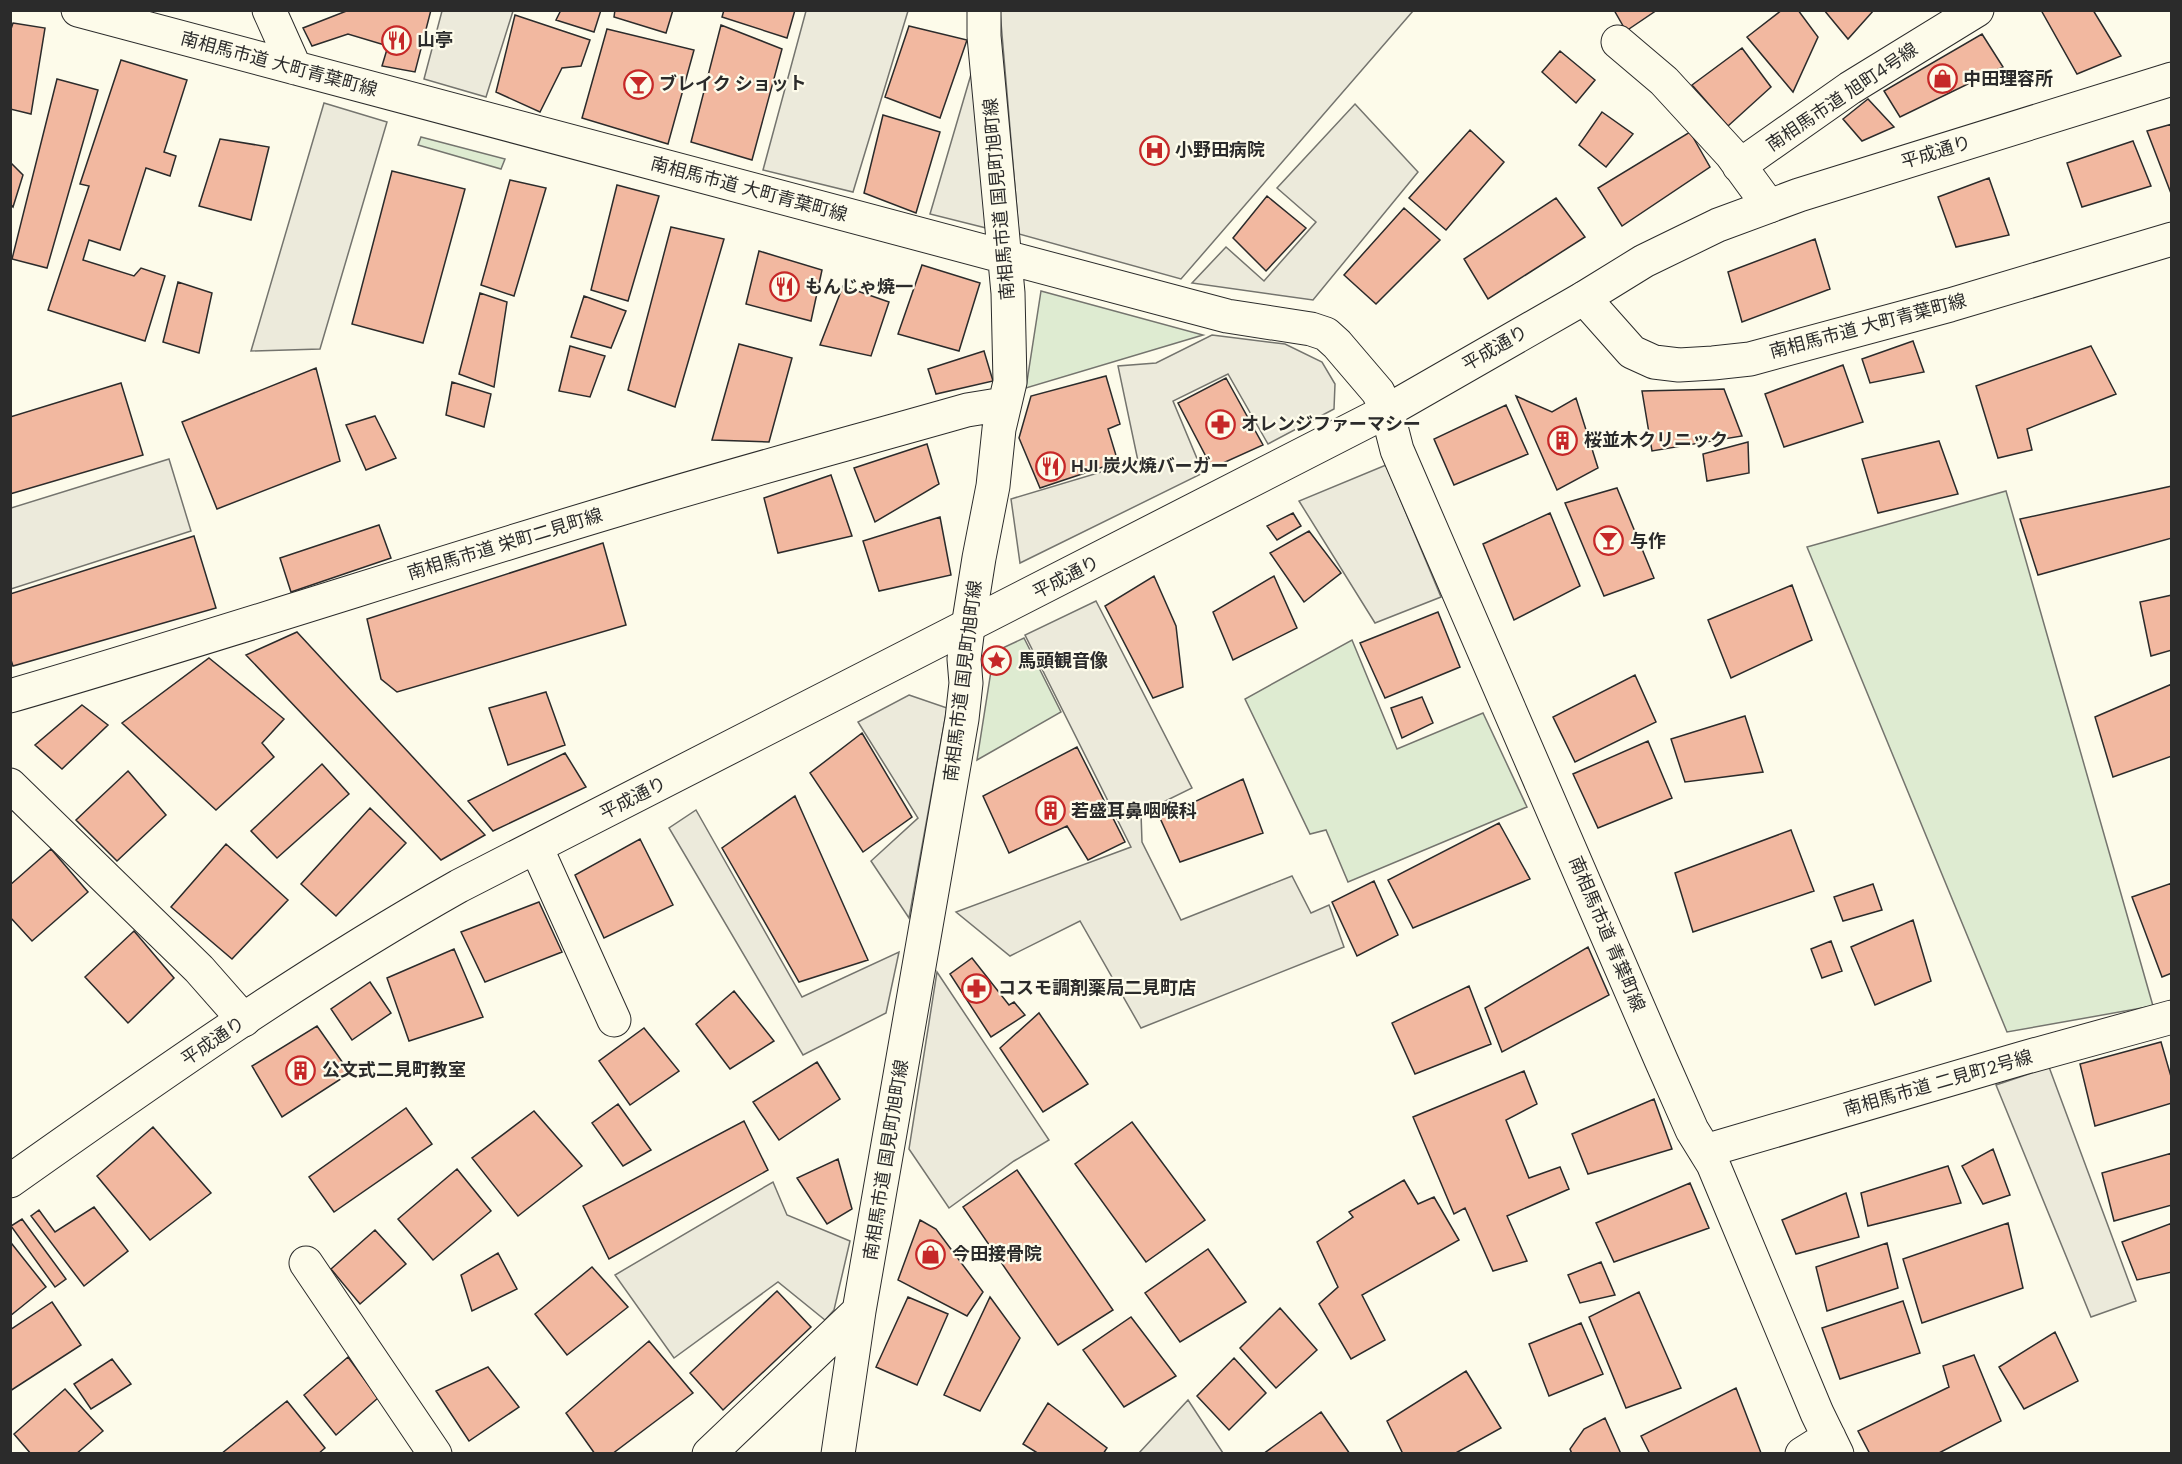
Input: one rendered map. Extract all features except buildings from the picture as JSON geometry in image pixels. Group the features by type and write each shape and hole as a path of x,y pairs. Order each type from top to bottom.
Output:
{"street":[{"name":"南相馬市道 大町青葉町線","path":"78,10 1227,316 1311,329 1326,334 1338,344 1378,392 1387,411"},
{"path":"269,10 296,68"},
{"name":"南相馬市道 国見町旭町線","path":"838,1454 860,1311 962,718 966,683 964,660 968,627 993,486 1004,404 1010,382 1008,293 984,36 984,10"},
{"name":"南相馬市道 旭町4号線","path":"1739,166 1850,88 1977,10"},
{"path":"1618,42 1664,81 1731,154 1769,206"},
{"name":"平成通り","path":"10,1181 316,971 459,886 1387,411 1644,261 1718,225 1769,206 1947,148 2172,80"},
{"name":"南相馬市道 大町青葉町線","path":"1584,298 1632,352 1654,362 1713,363 1750,359 2170,243"},
{"name":"南相馬市道 栄町二見町線","path":"10,696 166,651 333,597 679,491 967,410 1004,404"},
{"name":"南相馬市道 青葉町線","path":"1387,411 1397,450 1692,1130 1713,1164 1817,1413 1823,1448"},
{"path":"10,785 199,969 244,1020"},
{"path":"536,847 614,1020"},
{"name":"南相馬市道 二見町2号線","path":"1705,1151 2172,1017"},
{"path":"306,1263 435,1454"},
{"path":"709,1454 860,1311"}],"green space":[{"path":"421,137 505,159 501,169 418,145"},
{"path":"1041,291 1203,335 1026,388"},
{"path":"2006,491 2153,1006 2007,1032 1807,547"},
{"path":"1024,638 1061,712 977,760 994,652"},
{"path":"1352,640 1397,749 1483,713 1527,807 1348,882 1326,830 1310,834 1245,699"}],"shaded area":[{"path":"442,11 513,11 486,97 424,79"},
{"path":"806,11 908,11 853,192 763,170"},
{"name":"小野田病院","path":"1000,11 1413,11 1181,279 1019,234"},
{"path":"977,54 986,228 930,214"},
{"path":"324,103 387,122 320,349 251,351"},
{"path":"1355,104 1418,172 1313,300 1192,283 1226,247 1264,281 1316,222 1277,188"},
{"path":"1212,335 1285,344 1322,362 1335,384 1334,409 1268,444 1228,374 1173,401 1203,473 1020,563 1011,499 1138,461 1118,366 1156,363"},
{"path":"169,459 191,531 11,589 11,508"},
{"path":"1386,465 1441,597 1375,623 1299,501"},
{"path":"1096,601 1192,788 1141,813 1142,842 1181,920 1292,876 1311,913 1329,905 1344,947 1141,1028 1080,921 1010,956 956,912 1131,847 1025,635"},
{"path":"909,695 947,708 909,918 871,861 918,818 858,722"},
{"path":"696,810 802,997 899,952 886,1013 803,1055 669,828"},
{"path":"937,972 1049,1140 1014,1161 949,1208 909,1149"},
{"path":"2049,1067 2136,1301 2091,1317 1996,1085"},
{"path":"773,1182 787,1215 850,1241 834,1310 825,1320 778,1282 674,1358 615,1275"},
{"path":"1188,1400 1223,1453 1139,1453"}],"place":[{"name":"山亭","path":"396,40"},
{"name":"中田理容所","path":"1942,79"},
{"name":"ブレイク ショット","path":"638,84"},
{"name":"小野田病院","path":"1154,150"},
{"name":"もんじゃ焼一","path":"784,287"},
{"name":"オレンジファーマシー","path":"1220,424"},
{"name":"桜並木クリニック","path":"1563,440"},
{"name":"HJI 炭火焼バーガー","path":"1050,466"},
{"name":"与作","path":"1609,541"},
{"name":"馬頭観音像","path":"997,661"},
{"name":"若盛耳鼻咽喉科","path":"1050,811"},
{"name":"コスモ調剤薬局二見町店","path":"977,988"},
{"name":"公文式二見町教室","path":"301,1070"},
{"name":"今田接骨院","path":"931,1254"}]}
